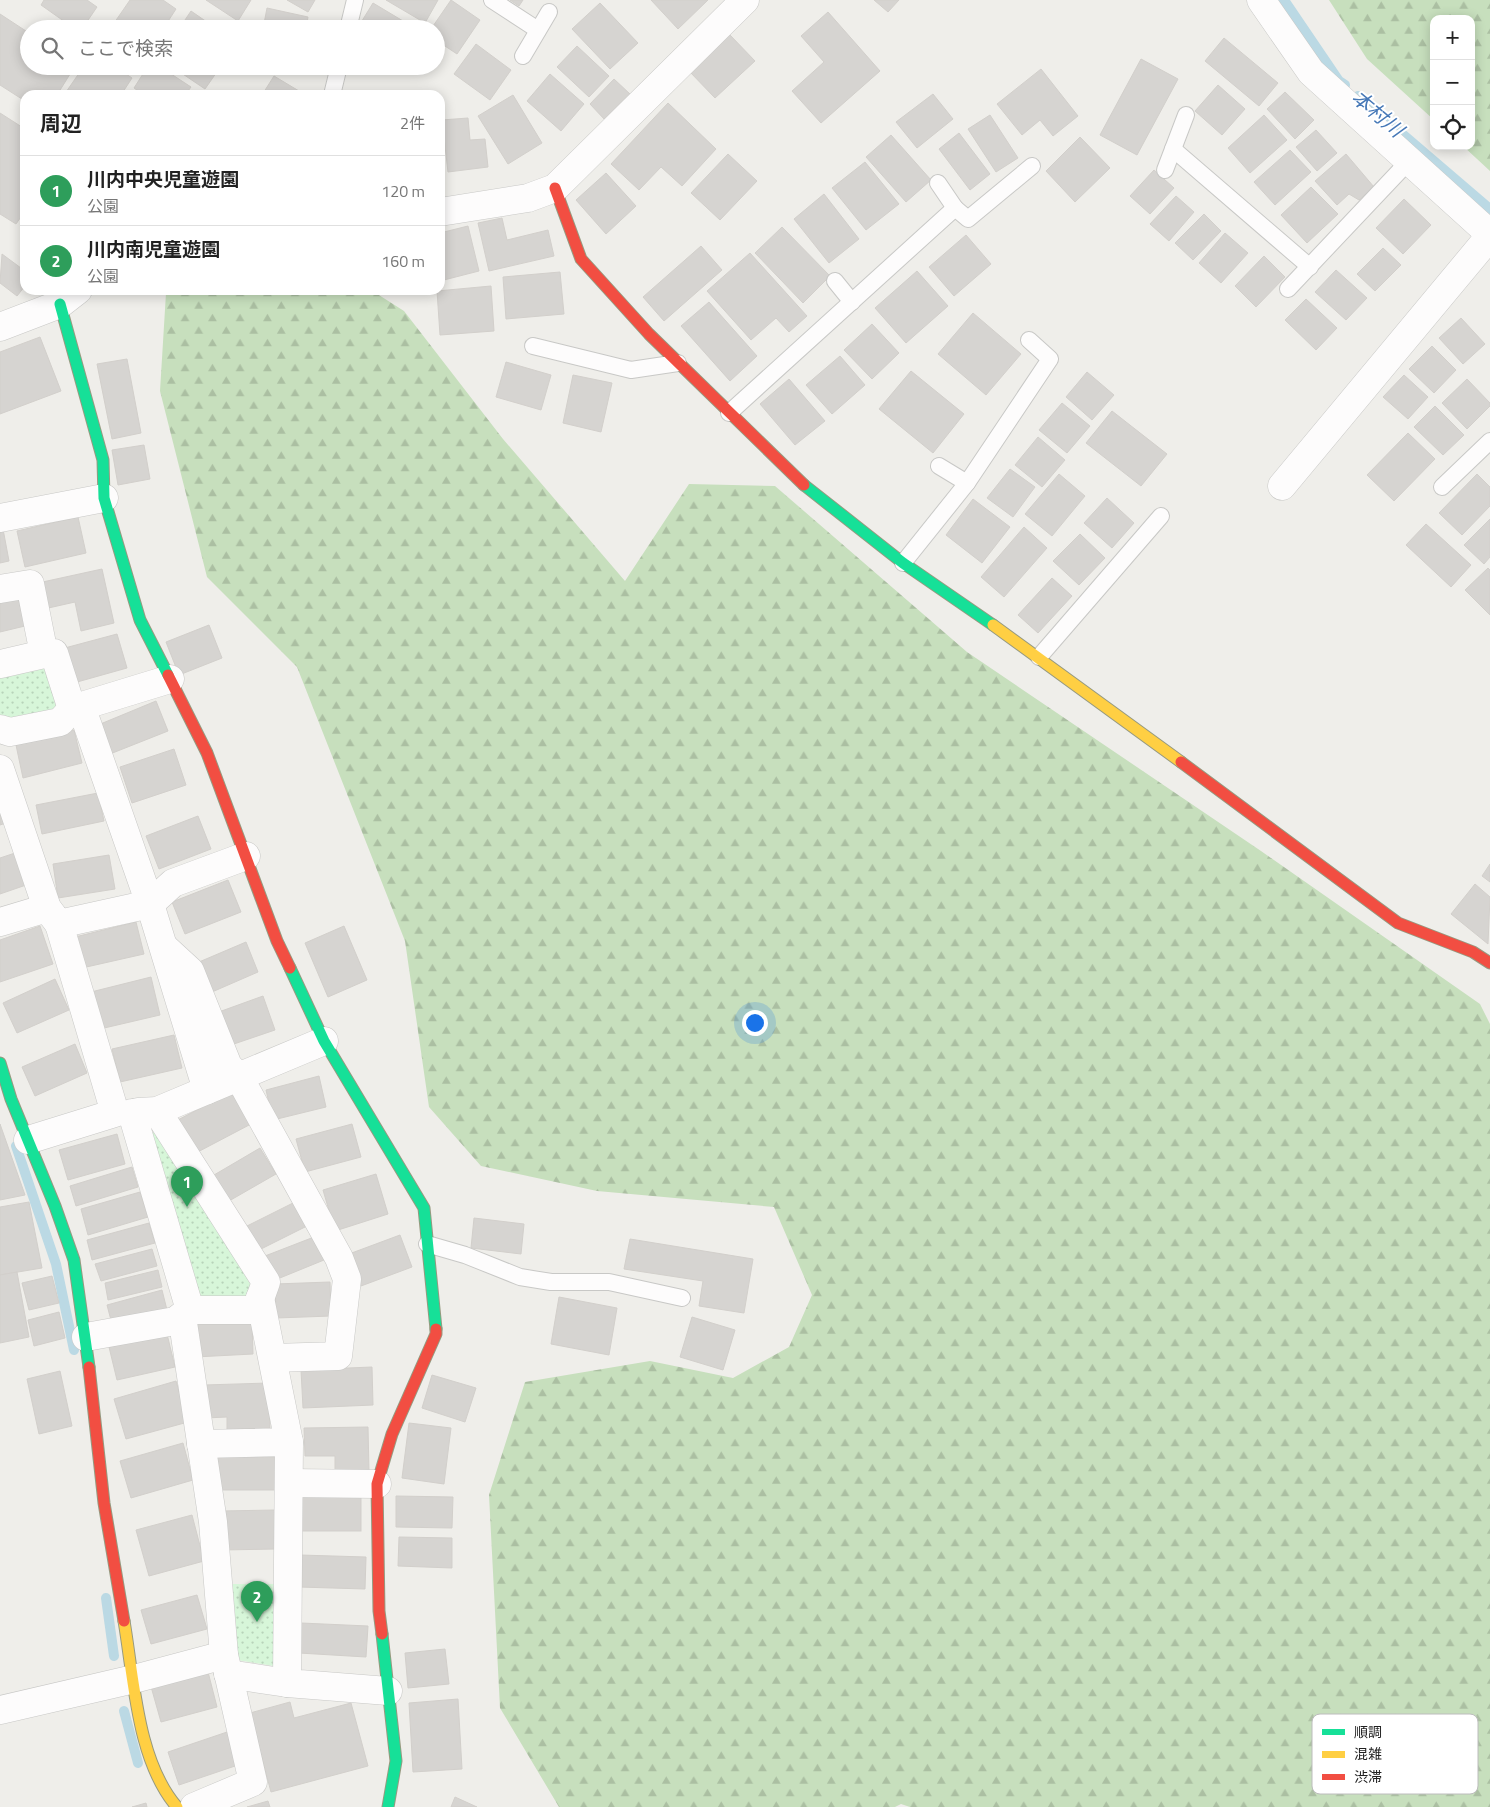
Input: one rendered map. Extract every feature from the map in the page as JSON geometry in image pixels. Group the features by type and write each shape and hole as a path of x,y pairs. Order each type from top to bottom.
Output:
{"street":[{"path":"445,211 528,198 555,188 745,0"},
{"path":"1261,0 1311,72 1490,235 1282,486"},
{"path":"555,188 581,259 678,363 791,475 903,563 1038,657 1398,923 1473,952 1490,963"},
{"path":"0,327 69,297 103,460 104,498 140,620 208,753 277,941 324,1041 424,1208 436,1334 392,1434 377,1484 380,1612 396,1761 388,1807"},
{"path":"0,518 104,498"},
{"path":"0,589 30,584 44,654"},
{"path":"0,664 54,653 150,904 165,948 206,1090"},
{"path":"0,729 10,732 60,722 76,708 170,679"},
{"path":"0,769 53,916 134,1112 186,1313 201,1444 213,1522 226,1665 253,1782 194,1807"},
{"path":"0,922 150,904 173,883 246,856"},
{"path":"165,948 190,971 228,1066 239,1077 340,1258 347,1279 338,1356 274,1358"},
{"path":"28,1140 134,1112 206,1090 324,1041"},
{"path":"0,1063 74,1260 86,1337 104,1502 143,1735 164,1792 177,1807"},
{"path":"86,1337 175,1321 186,1313 256,1310 266,1282 134,1112"},
{"path":"260,1298 274,1358 289,1442 287,1683"},
{"path":"201,1444 289,1442"},
{"path":"289,1483 377,1484"},
{"path":"0,1710 134,1679 226,1665 287,1683 388,1690"}],"lane":[{"path":"350,20 355,0"},
{"path":"492,0 538,30"},
{"path":"523,56 549,12"},
{"path":"333,90 337,75"},
{"path":"1166,170 1186,115"},
{"path":"1173,149 1310,267"},
{"path":"1288,290 1410,161"},
{"path":"938,183 955,208 968,219 1032,166"},
{"path":"729,413 955,208"},
{"path":"835,281 852,302"},
{"path":"903,563 966,483 1050,359 1029,340"},
{"path":"533,346 631,370 678,363"},
{"path":"1442,487 1490,441"},
{"path":"939,466 966,483"},
{"path":"1038,657 1161,516"},
{"path":"427,1244 464,1255 520,1277 551,1282 609,1282 682,1298"}],"green space":[{"path":"1329,0 1490,0 1490,171 1467,150 1475,150 1475,15 1430,15 1430,116 1367,59"},
{"path":"166,295 379,295 404,311 503,439 625,581 689,484 775,486 967,652 1261,851 1480,1004 1490,1024 1490,1807 910,1807 901,1804 895,1807 559,1807 500,1708 489,1495 525,1382 650,1361 733,1378 789,1347 812,1295 774,1207 597,1191 481,1166 429,1107 405,941 297,667 207,577 160,391"},
{"path":"50,665 64,705 58,716 0,720 0,676"},
{"path":"163,1131 252,1280 248,1300 194,1302 145,1134"},
{"path":"232,1584 279,1584 280,1667 237,1660"}],"building":[{"path":"44,0 87,0 97,7 88,20 62,20 41,5"},
{"path":"130,0 163,0 176,9 169,20 116,20"},
{"path":"206,0 251,0 239,20"},
{"path":"287,0 315,0 308,12"},
{"path":"386,0 438,0 427,20 420,20"},
{"path":"451,0 480,20 457,54 445,46 445,20 437,20"},
{"path":"510,0 523,0 519,6"},
{"path":"651,0 708,0 678,29"},
{"path":"874,0 899,0 888,12"},
{"path":"373,3 401,20 363,20"},
{"path":"600,3 638,43 610,69 572,29"},
{"path":"267,8 308,17 308,20 265,20"},
{"path":"191,11 204,20 185,20"},
{"path":"828,12 880,71 821,123 792,91 824,62 801,36"},
{"path":"0,14 20,27 20,75 69,75 60,90 20,90 20,98 0,85"},
{"path":"730,35 755,61 715,98 690,72"},
{"path":"1224,38 1278,83 1259,106 1205,61"},
{"path":"476,44 511,70 490,100 454,74"},
{"path":"577,46 609,76 589,97 557,67"},
{"path":"1141,59 1178,79 1137,155 1100,135"},
{"path":"1041,69 1078,116 1053,136 1040,120 1022,135 997,104"},
{"path":"550,74 584,104 561,131 527,101"},
{"path":"78,75 128,75 132,78 124,90 67,90"},
{"path":"142,75 173,75 191,87 189,90 137,90 134,88"},
{"path":"184,75 215,75 205,89"},
{"path":"274,76 297,90 265,90"},
{"path":"614,79 630,94 605,120 590,104"},
{"path":"1218,85 1245,109 1222,135 1195,111"},
{"path":"1285,92 1314,120 1295,139 1267,109"},
{"path":"933,94 953,119 917,148 896,122"},
{"path":"513,95 542,143 508,164 478,116"},
{"path":"668,103 716,149 682,186 661,167 639,190 611,164"},
{"path":"0,113 20,126 20,218 16,224 0,214"},
{"path":"990,115 1018,158 996,172 968,129"},
{"path":"1264,115 1287,140 1250,173 1228,148"},
{"path":"468,118 470,140 485,139 488,167 448,172 445,146 445,120"},
{"path":"1316,130 1337,153 1317,171 1296,147"},
{"path":"959,133 990,174 970,190 939,149"},
{"path":"891,135 931,180 906,202 866,157"},
{"path":"1080,137 1110,168 1075,202 1046,171"},
{"path":"1290,150 1311,172 1275,205 1254,182"},
{"path":"728,154 757,181 720,220 691,193"},
{"path":"1346,154 1374,187 1359,200 1349,194 1337,205 1315,181"},
{"path":"865,162 899,204 866,230 832,188"},
{"path":"1154,170 1174,188 1150,214 1130,196"},
{"path":"606,173 636,206 606,234 576,200"},
{"path":"1311,187 1338,214 1307,243 1281,215"},
{"path":"824,194 859,239 829,263 794,219"},
{"path":"1176,196 1194,212 1169,241 1150,224"},
{"path":"1404,199 1431,225 1403,254 1376,228"},
{"path":"1204,214 1221,231 1193,260 1175,243"},
{"path":"502,218 507,240 548,230 554,256 489,271 478,223"},
{"path":"468,226 479,271 445,280 445,232"},
{"path":"782,227 830,276 803,303 755,253"},
{"path":"1225,233 1248,253 1221,283 1199,263"},
{"path":"966,235 991,264 954,296 929,267"},
{"path":"701,246 722,270 664,321 643,297"},
{"path":"1383,248 1401,265 1375,291 1357,274"},
{"path":"750,253 807,316 789,332 776,318 751,340 707,291"},
{"path":"2,254 20,267 20,292 17,296 0,283"},
{"path":"1264,256 1285,277 1256,307 1235,286"},
{"path":"1336,270 1367,298 1346,320 1315,292"},
{"path":"917,271 948,306 906,343 875,308"},
{"path":"560,272 564,314 506,319 503,277"},
{"path":"491,286 494,331 440,335 437,295 445,295 445,290"},
{"path":"1306,299 1337,328 1316,350 1285,320"},
{"path":"709,302 757,356 730,381 681,326"},
{"path":"973,313 1021,354 986,395 938,354"},
{"path":"1461,318 1485,344 1463,364 1439,338"},
{"path":"872,324 899,353 872,379 844,350"},
{"path":"40,337 61,391 0,414 0,352"},
{"path":"1432,346 1456,370 1434,393 1409,369"},
{"path":"840,356 865,385 832,414 806,385"},
{"path":"127,359 141,433 112,439 97,364"},
{"path":"506,362 551,375 541,410 496,397"},
{"path":"911,371 964,414 933,453 879,409"},
{"path":"1087,372 1114,395 1092,420 1066,397"},
{"path":"573,375 612,383 601,432 563,423"},
{"path":"1404,375 1428,397 1408,419 1383,397"},
{"path":"789,379 825,421 795,445 760,404"},
{"path":"1467,379 1490,403 1490,406 1467,429 1442,403"},
{"path":"1062,403 1090,426 1067,453 1039,430"},
{"path":"1435,406 1464,435 1443,455 1414,427"},
{"path":"1112,411 1167,454 1141,486 1086,443"},
{"path":"1408,433 1435,459 1394,501 1367,475"},
{"path":"1038,437 1065,460 1042,487 1015,465"},
{"path":"144,445 150,479 118,485 112,450"},
{"path":"1010,469 1035,487 1013,517 987,498"},
{"path":"1059,474 1085,496 1052,536 1025,514"},
{"path":"1477,474 1490,487 1490,506 1462,535 1439,513"},
{"path":"1107,498 1134,523 1112,548 1084,523"},
{"path":"973,499 1010,527 982,563 946,535"},
{"path":"78,517 86,553 25,567 17,531"},
{"path":"1490,519 1490,557 1484,564 1464,545"},
{"path":"1426,524 1471,565 1451,587 1406,545"},
{"path":"1024,527 1047,548 1004,597 981,577"},
{"path":"3,529 9,561 0,563 0,530"},
{"path":"1080,534 1105,558 1079,585 1053,561"},
{"path":"1488,568 1490,570 1490,615 1465,590"},
{"path":"102,569 114,623 81,631 75,602 44,609 38,583"},
{"path":"1052,578 1072,596 1038,633 1018,615"},
{"path":"18,597 25,626 0,632 0,602"},
{"path":"209,625 222,658 179,675 166,642"},
{"path":"117,634 127,668 70,684 61,649"},
{"path":"156,701 168,731 110,754 98,725"},
{"path":"74,730 82,763 23,778 16,745"},
{"path":"174,749 186,785 132,803 120,767"},
{"path":"98,793 104,821 42,834 36,805"},
{"path":"0,805 6,823 0,825"},
{"path":"198,816 211,849 159,869 146,836"},
{"path":"18,852 29,884 0,894 0,858"},
{"path":"109,855 115,889 58,898 53,864"},
{"path":"1490,864 1490,882 1482,876"},
{"path":"228,880 241,912 185,934 172,902"},
{"path":"1475,884 1490,897 1488,944 1451,914"},
{"path":"136,922 144,954 82,968 75,937"},
{"path":"40,926 53,964 0,982 0,940"},
{"path":"344,926 367,980 328,997 305,943"},
{"path":"246,942 258,972 212,992 199,962"},
{"path":"151,977 160,1015 100,1029 91,992"},
{"path":"55,979 69,1010 17,1033 3,1003"},
{"path":"263,996 275,1030 228,1046 216,1013"},
{"path":"174,1035 182,1068 120,1082 112,1049"},
{"path":"75,1044 87,1073 35,1096 22,1067"},
{"path":"319,1076 326,1107 273,1120 266,1090"},
{"path":"233,1091 251,1124 192,1155 174,1122"},
{"path":"0,1124 25,1195 0,1200"},
{"path":"352,1124 361,1157 305,1172 296,1139"},
{"path":"117,1134 125,1164 68,1180 59,1150"},
{"path":"260,1148 276,1174 229,1201 214,1175"},
{"path":"132,1167 138,1187 76,1206 70,1186"},
{"path":"376,1174 388,1214 335,1231 323,1190"},
{"path":"140,1192 148,1217 88,1235 81,1209"},
{"path":"297,1201 309,1225 257,1251 245,1227"},
{"path":"29,1202 42,1268 0,1275 0,1207"},
{"path":"474,1218 524,1224 521,1254 471,1248"},
{"path":"149,1223 155,1243 92,1260 87,1240"},
{"path":"400,1235 412,1267 361,1286 349,1254"},
{"path":"314,1237 324,1260 275,1280 265,1256"},
{"path":"630,1239 753,1259 744,1313 699,1306 703,1281 624,1269"},
{"path":"152,1249 157,1266 101,1281 95,1264"},
{"path":"158,1270 162,1287 108,1300 105,1283"},
{"path":"17,1272 29,1337 0,1343 0,1275"},
{"path":"52,1276 59,1303 29,1310 22,1283"},
{"path":"330,1282 331,1316 276,1318 275,1284"},
{"path":"162,1290 167,1310 112,1324 107,1305"},
{"path":"559,1297 617,1308 609,1355 551,1344"},
{"path":"59,1312 65,1338 34,1346 28,1320"},
{"path":"692,1317 735,1330 723,1370 680,1357"},
{"path":"252,1321 253,1354 195,1357 194,1323"},
{"path":"167,1334 175,1367 117,1380 109,1347"},
{"path":"372,1367 373,1405 303,1408 301,1370"},
{"path":"60,1371 72,1426 39,1434 27,1379"},
{"path":"432,1375 476,1388 465,1422 422,1408"},
{"path":"176,1381 188,1422 126,1439 114,1399"},
{"path":"268,1383 270,1428 227,1430 227,1417 205,1418 204,1385"},
{"path":"409,1423 451,1428 444,1484 402,1478"},
{"path":"368,1427 369,1472 335,1472 335,1456 305,1456 304,1428"},
{"path":"183,1443 193,1480 131,1498 120,1461"},
{"path":"214,1456 275,1457 275,1490 214,1490"},
{"path":"396,1496 453,1497 452,1528 396,1527"},
{"path":"300,1497 361,1497 361,1531 300,1531"},
{"path":"275,1510 276,1549 222,1550 221,1511"},
{"path":"192,1515 204,1561 149,1576 136,1530"},
{"path":"399,1537 452,1538 452,1568 398,1566"},
{"path":"300,1555 366,1557 365,1589 299,1587"},
{"path":"197,1595 207,1629 151,1644 141,1610"},
{"path":"301,1623 368,1626 366,1657 299,1653"},
{"path":"445,1649 449,1684 408,1688 405,1653"},
{"path":"207,1668 217,1707 161,1722 150,1683"},
{"path":"458,1699 462,1769 413,1772 409,1703"},
{"path":"290,1702 294,1718 351,1703 368,1766 271,1792 250,1713"},
{"path":"230,1731 241,1764 179,1785 168,1752"},
{"path":"455,1797 477,1807 451,1807"},
{"path":"268,1801 270,1807 247,1807"},
{"path":"146,1803 147,1807 132,1807"}],"waterway":[{"name":"本村川","path":"1284,0 1339,81 1345,85"},
{"name":"本村川","path":"1358,96 1490,209"},
{"path":"16,1146 56,1264 74,1350"},
{"path":"106,1598 114,1656"},
{"path":"124,1711 138,1763"}],"traffic: fast":[{"path":"60,304 103,460 104,498 140,620 168,675"},
{"path":"804,485 903,563 993,625"},
{"path":"290,968 324,1041 424,1208 436,1329"},
{"path":"0,1063 11,1099 55,1206 74,1260 89,1367"},
{"path":"382,1634 396,1761 388,1807"}],"traffic: slow":[{"path":"993,625 1181,762"},
{"path":"124,1621 139,1718 145,1743 153,1767 177,1807"}],"traffic: jam":[{"path":"555,188 581,259 649,334 804,485"},
{"path":"168,675 207,753 277,941 290,968"},
{"path":"1181,762 1398,923 1473,952 1490,963"},
{"path":"382,1634 379,1611 377,1484 392,1434 436,1334 436,1329"},
{"path":"89,1367 104,1503 124,1621"}],"place":[{"name":"川内中央児童遊園","path":"187,1207"},
{"name":"川内南児童遊園","path":"257,1622"}]}
